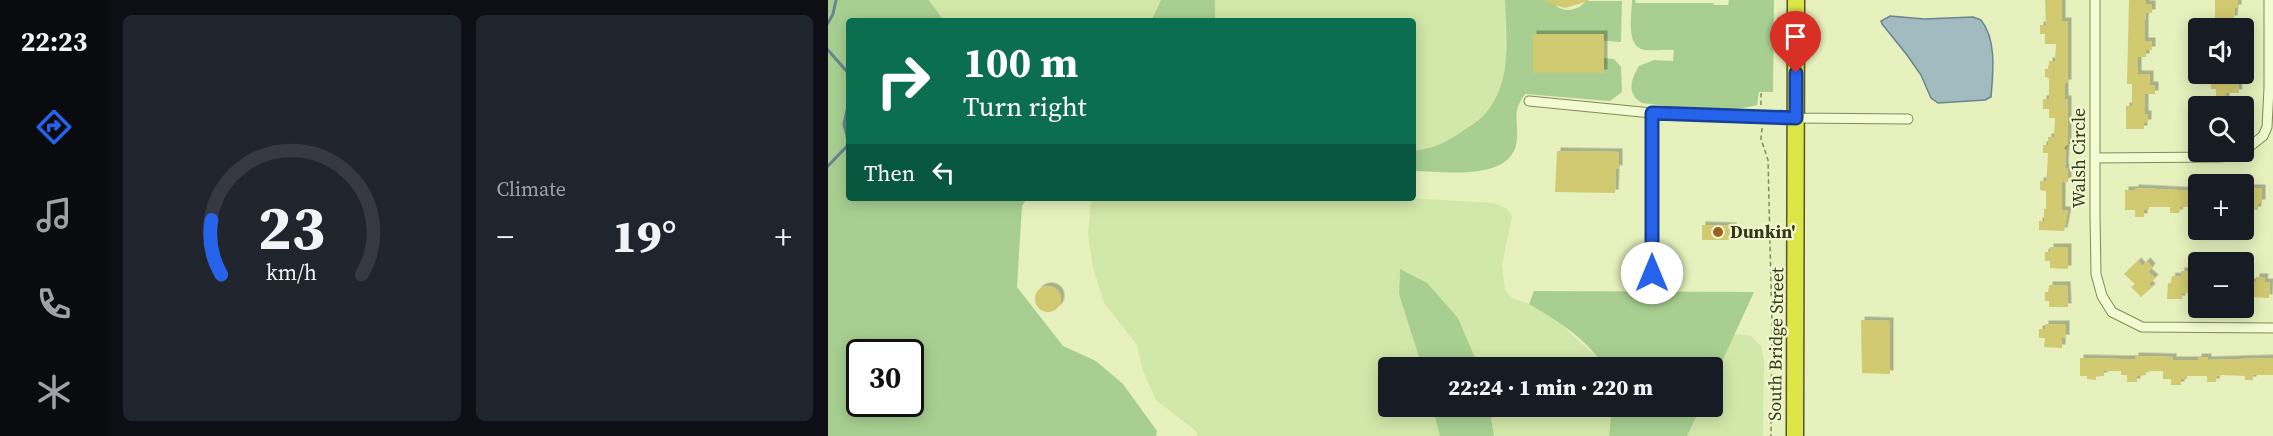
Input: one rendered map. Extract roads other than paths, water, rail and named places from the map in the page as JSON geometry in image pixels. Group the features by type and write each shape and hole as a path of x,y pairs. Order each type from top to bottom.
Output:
{"highway":[{"name":"South Bridge Street","path":"1795,436 1796,0"}],"street":[{"name":"Walsh Circle","path":"2095,0 2096,274 2102,296 2112,312"},
{"path":"2263,152 2256,143 2263,136 2267,127 2269,109 2269,0"},
{"path":"1529,101 1652,113 1908,119"},
{"path":"1652,113 1652,273"},
{"path":"2095,158 2188,157"},
{"path":"2105,320 2112,312 2134,324 2146,327 2273,328"}],"water":[{"path":"1890,16 1924,19 1973,17 1981,20 1990,37 1992,47 1991,97 1985,100 1938,103 1931,98 1921,75 1882,24 1881,21"}],"waterway":[{"path":"828,23 836,0"},
{"path":"828,50 846,71"},
{"path":"846,115 844,124 846,132"},
{"path":"828,166 846,147"}],"place":[{"name":"Dunkin'","path":"1718,232"}]}
